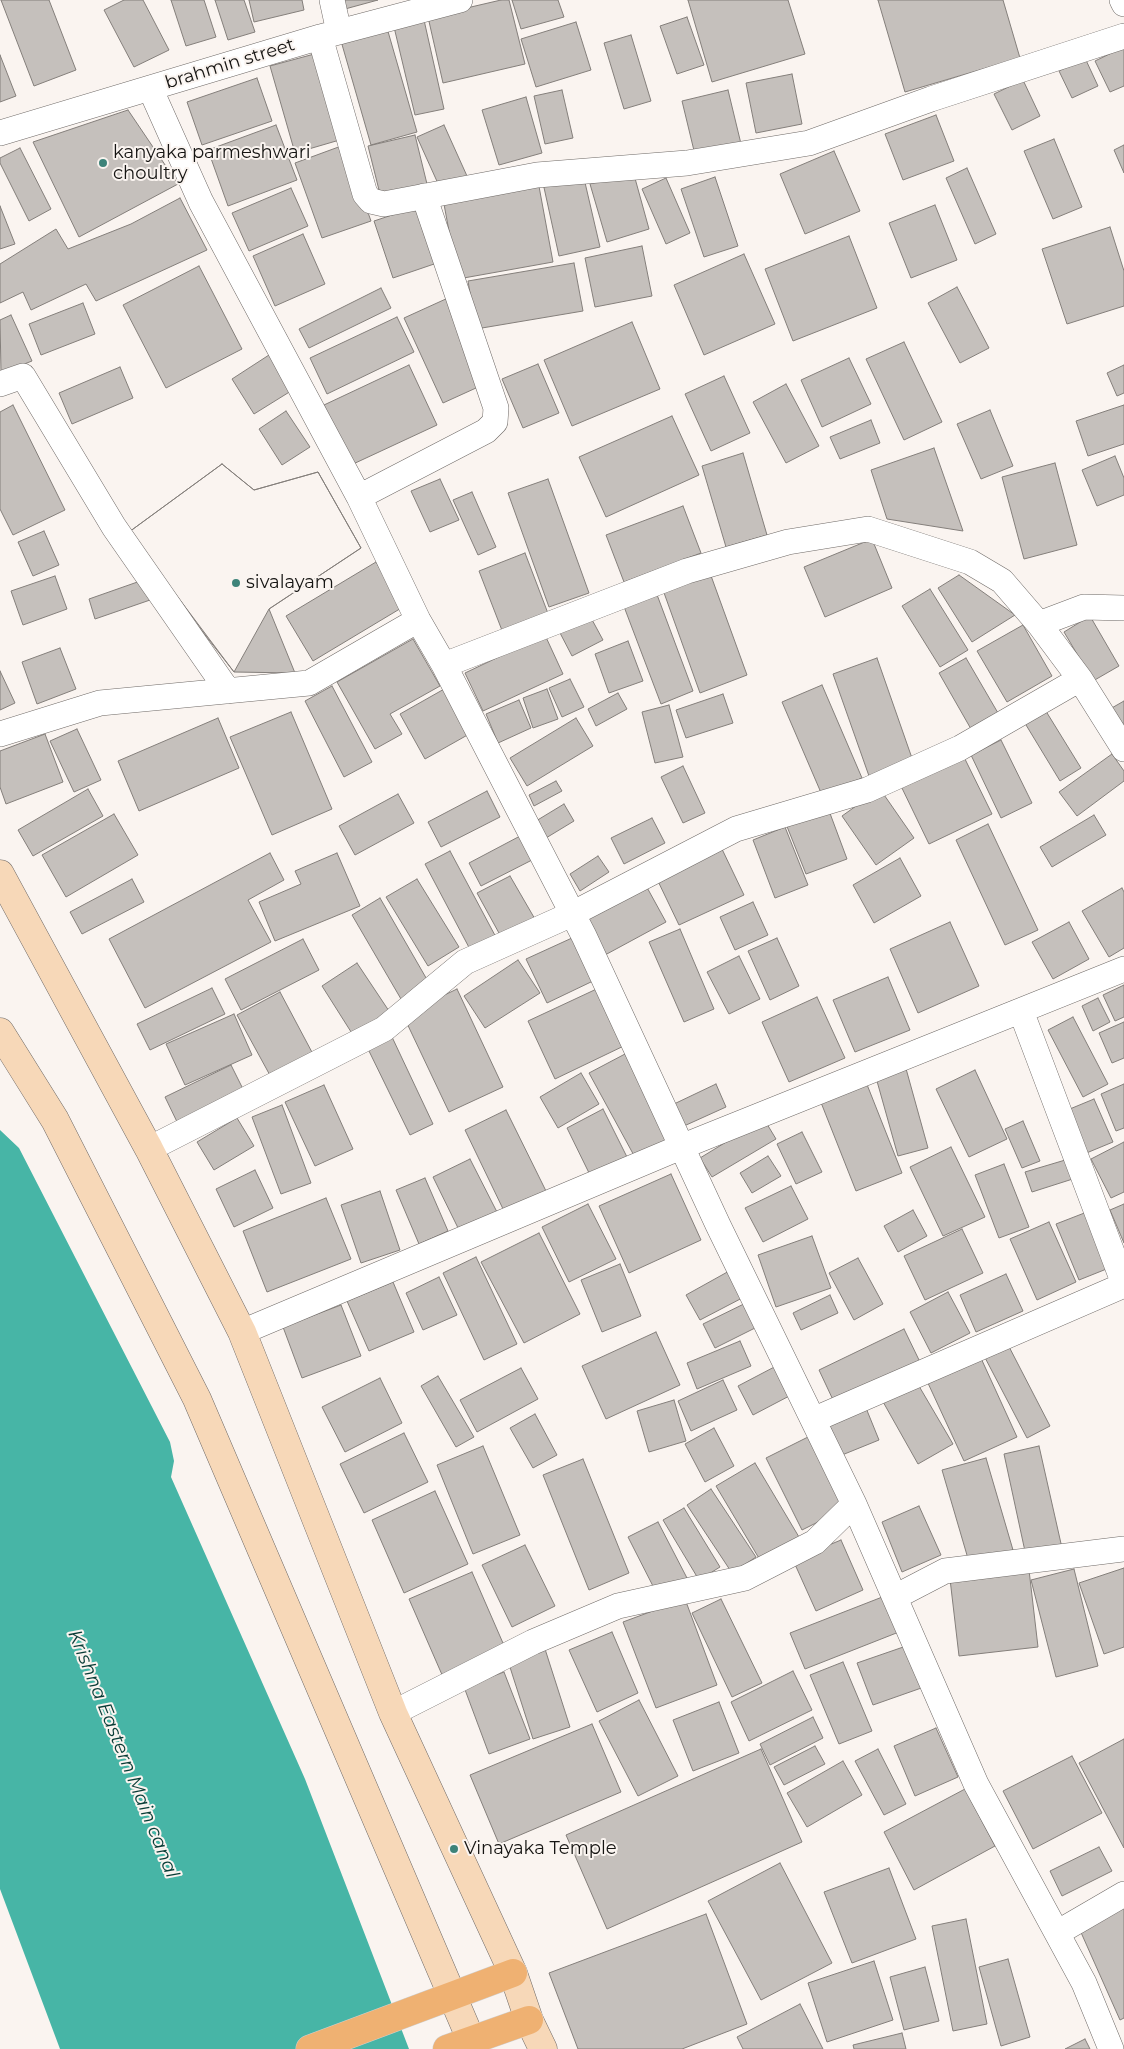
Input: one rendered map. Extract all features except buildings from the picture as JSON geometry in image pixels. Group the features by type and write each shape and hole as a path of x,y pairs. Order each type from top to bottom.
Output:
{"main road":[{"path":"0,874 149,1149 242,1332 393,1713 512,1973 529,2020 543,2049"},
{"path":"0,1032 55,1120 197,1399 453,1995 464,2046 529,2020"},
{"path":"310,2049 512,1973"}],"street":[{"path":"332,0 329,35 365,194 370,201 384,204 537,175 687,163 809,142 931,99 1124,36"},
{"name":"brahmin street","path":"0,133 329,35 460,0"},
{"path":"1122,0 1124,4"},
{"path":"150,88 201,202 359,496 418,620 444,666 584,936 682,1147 854,1504 976,1784 1084,1983 1111,2049"},
{"path":"359,496 486,431 495,422 496,408 424,196"},
{"path":"0,384 23,376 114,527 228,691"},
{"path":"444,666 687,571 788,542 868,529 970,562 1002,581 1039,624 1080,679 1124,749"},
{"path":"1039,624 1084,607 1124,608"},
{"path":"0,734 100,703 309,683 418,620"},
{"path":"149,1149 384,1029 465,962 572,914 736,829 867,790 960,748 1080,679"},
{"path":"242,1332 682,1147 1124,969"},
{"path":"813,1420 1124,1285 1021,1011"},
{"path":"393,1713 533,1642 618,1606 745,1578 814,1542 854,1504"},
{"path":"895,1597 945,1571 1124,1549"},
{"path":"1057,1933 1124,1894"}],"water":[{"name":"Krishna Eastern Main canal","path":"0,1130 19,1148 170,1442 174,1461 171,1477 305,1779 409,2049 60,2049 0,1889"}],"place":[{"name":"kanyaka parmeshwari choultry","path":"103,163"},
{"name":"sivalayam","path":"236,583"},
{"name":"Vinayaka Temple","path":"454,1849"}]}
